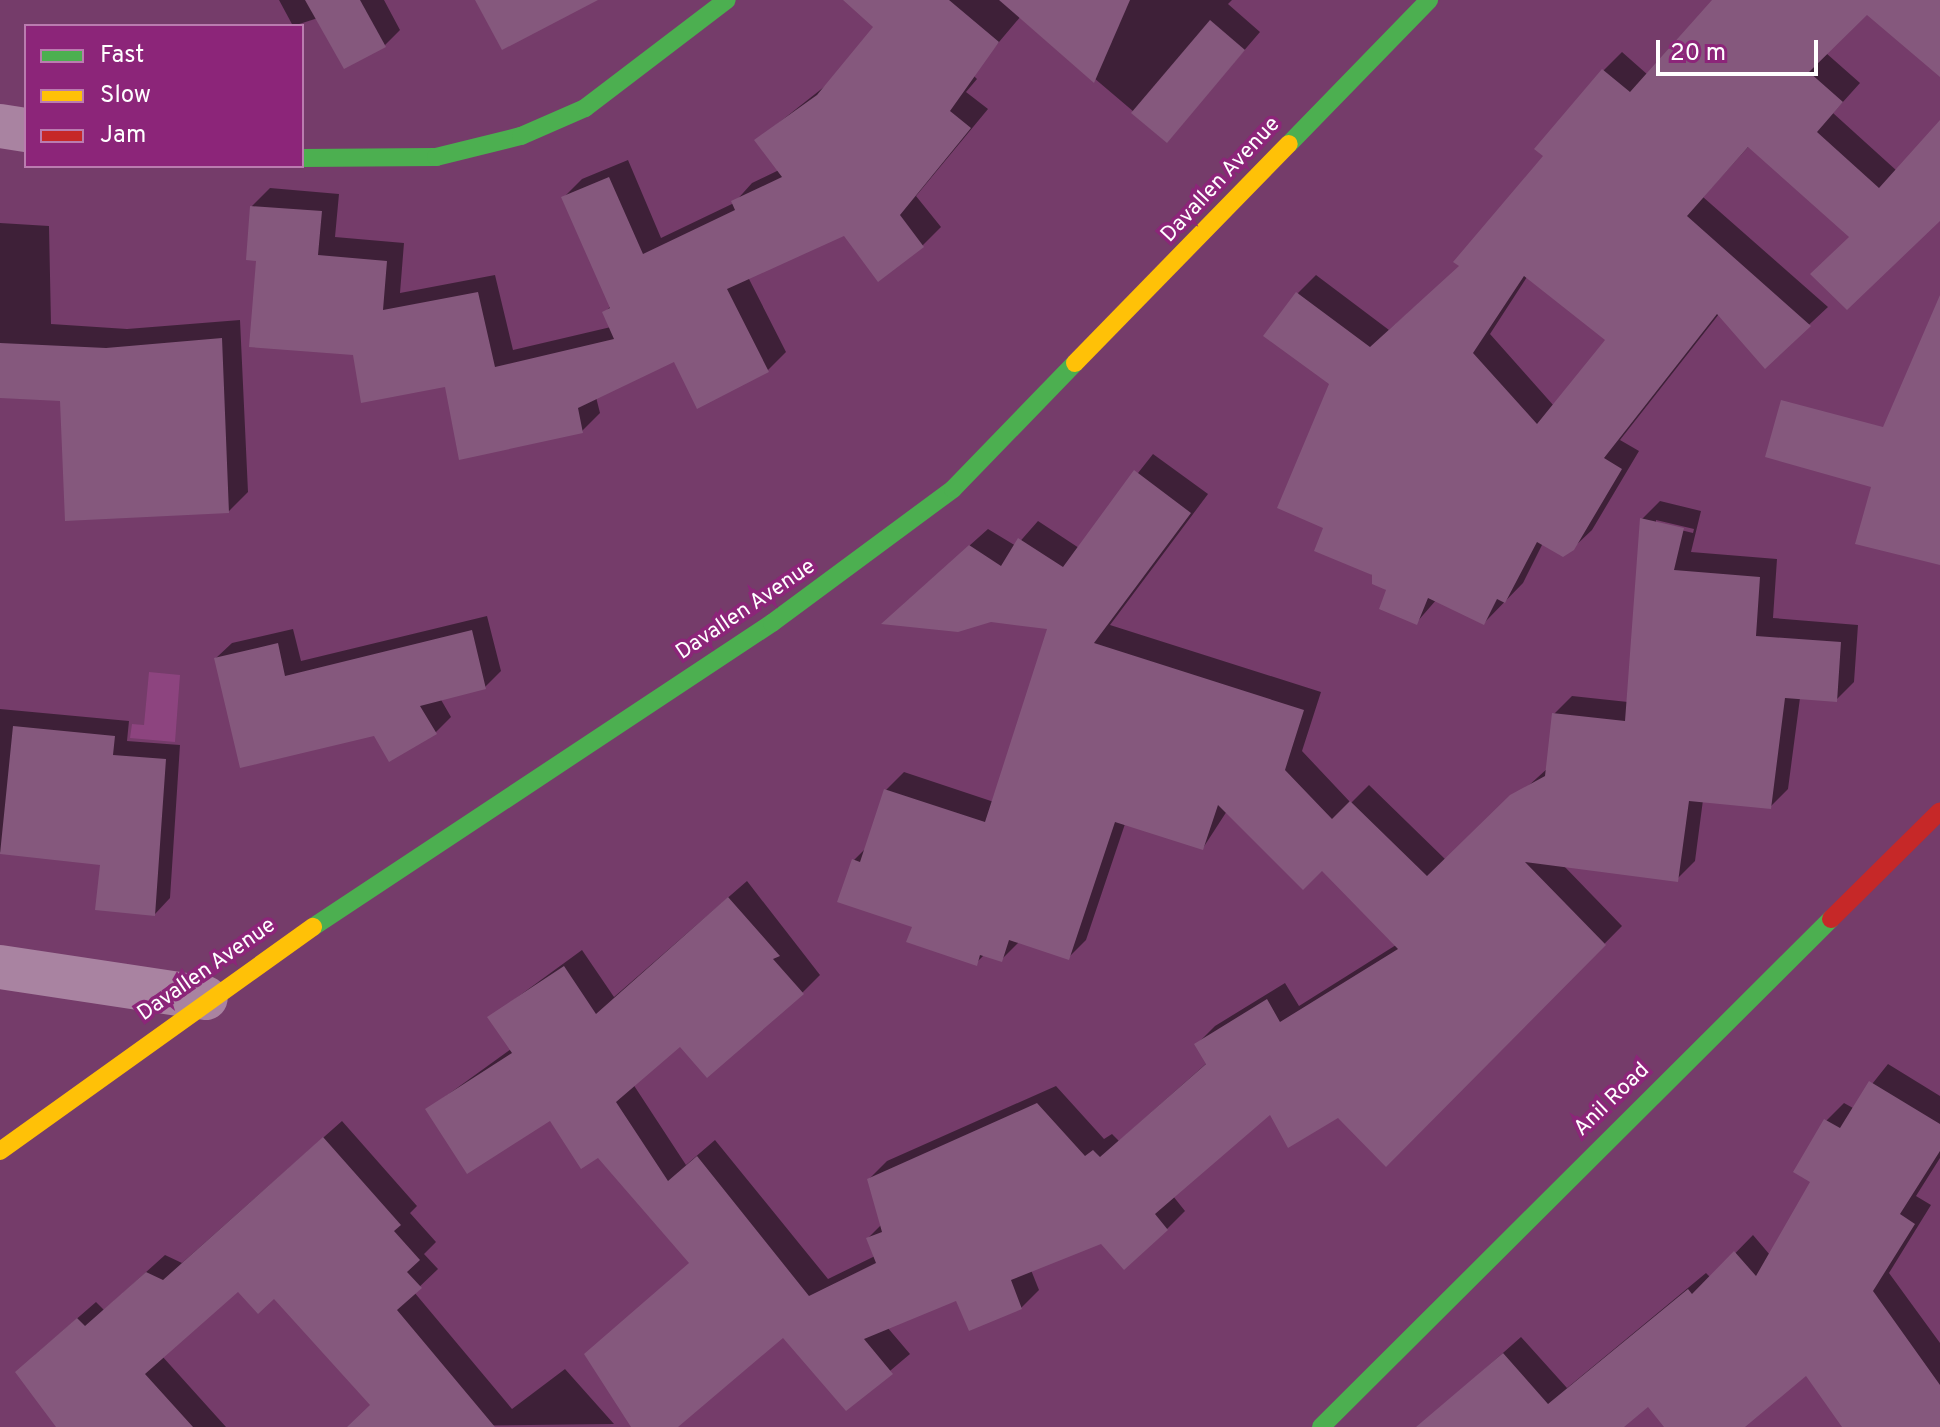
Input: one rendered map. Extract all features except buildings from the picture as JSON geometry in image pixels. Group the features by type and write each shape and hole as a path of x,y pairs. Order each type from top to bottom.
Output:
{"street":[{"path":"304,158 436,157 521,136 585,108 642,70 727,0"},
{"name":"Davallen Avenue","path":"0,1151 206,998 772,623 953,489 1429,0"},
{"path":"0,126 24,130"},
{"name":"Anil Road","path":"1321,1427 1940,811"},
{"path":"0,967 206,998"}],"shaded area":[{"path":"149,672 180,675 175,742 130,738 132,724 144,725"}],"traffic: fast":[{"path":"304,158 436,157 521,136 585,108 727,0"},
{"path":"1289,144 1429,0"},
{"path":"313,927 772,623 953,489 1075,363"},
{"path":"1321,1427 1831,919"}],"traffic: slow":[{"path":"1075,363 1289,144"},
{"path":"0,1151 313,927"}],"traffic: jam":[{"path":"1831,919 1940,811"}]}
